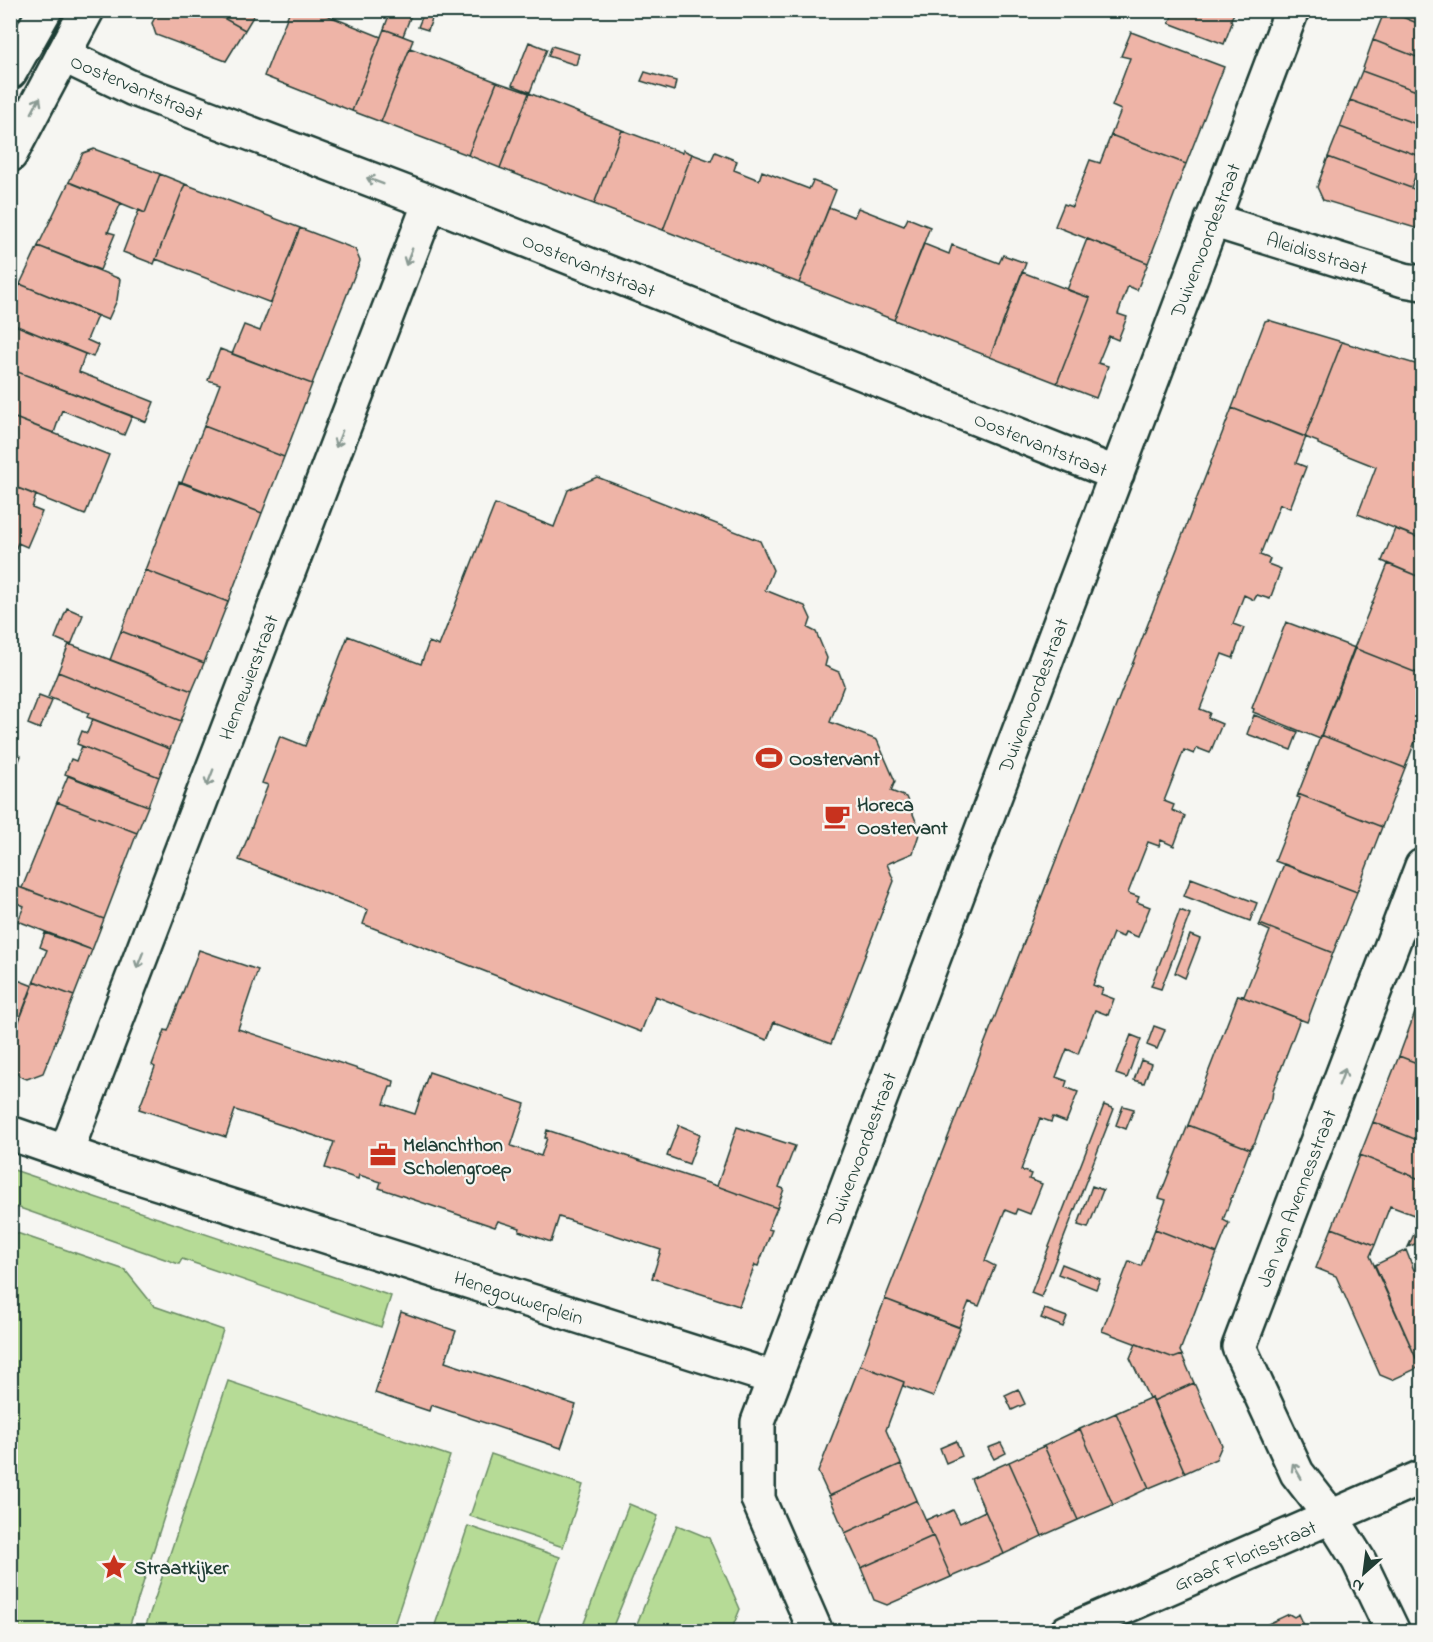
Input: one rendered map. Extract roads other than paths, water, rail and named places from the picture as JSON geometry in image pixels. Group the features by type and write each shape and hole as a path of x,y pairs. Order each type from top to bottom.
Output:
{"street":[{"path":"10,72 45,10"},
{"path":"10,155 87,10"},
{"name":"Duivenvoordestraat","path":"774,1378 1292,10"},
{"name":"Oostervantstraat","path":"63,55 134,89 430,202 1117,474"},
{"name":"Hennewierstraat","path":"66,1152 430,202"},
{"name":"Aleidisstraat","path":"1212,220 1404,280 1422,283"},
{"name":"Jan van Avennesstraat","path":"1393,1632 1359,1561 1332,1518 1297,1473 1239,1347 1422,866"},
{"name":"Henegouwerplein","path":"10,1133 774,1378"},
{"path":"774,1378 758,1422 758,1499 816,1632"},
{"name":"Graaf Florisstraat","path":"1067,1632 1422,1477"}],"place":[{"name":"Oostervant","path":"769,758"},
{"name":"Horeca Oostervant","path":"837,816"},
{"name":"Melanchthon Scholengroep","path":"383,1155"},
{"name":"Straatkijker","path":"114,1567"}]}
